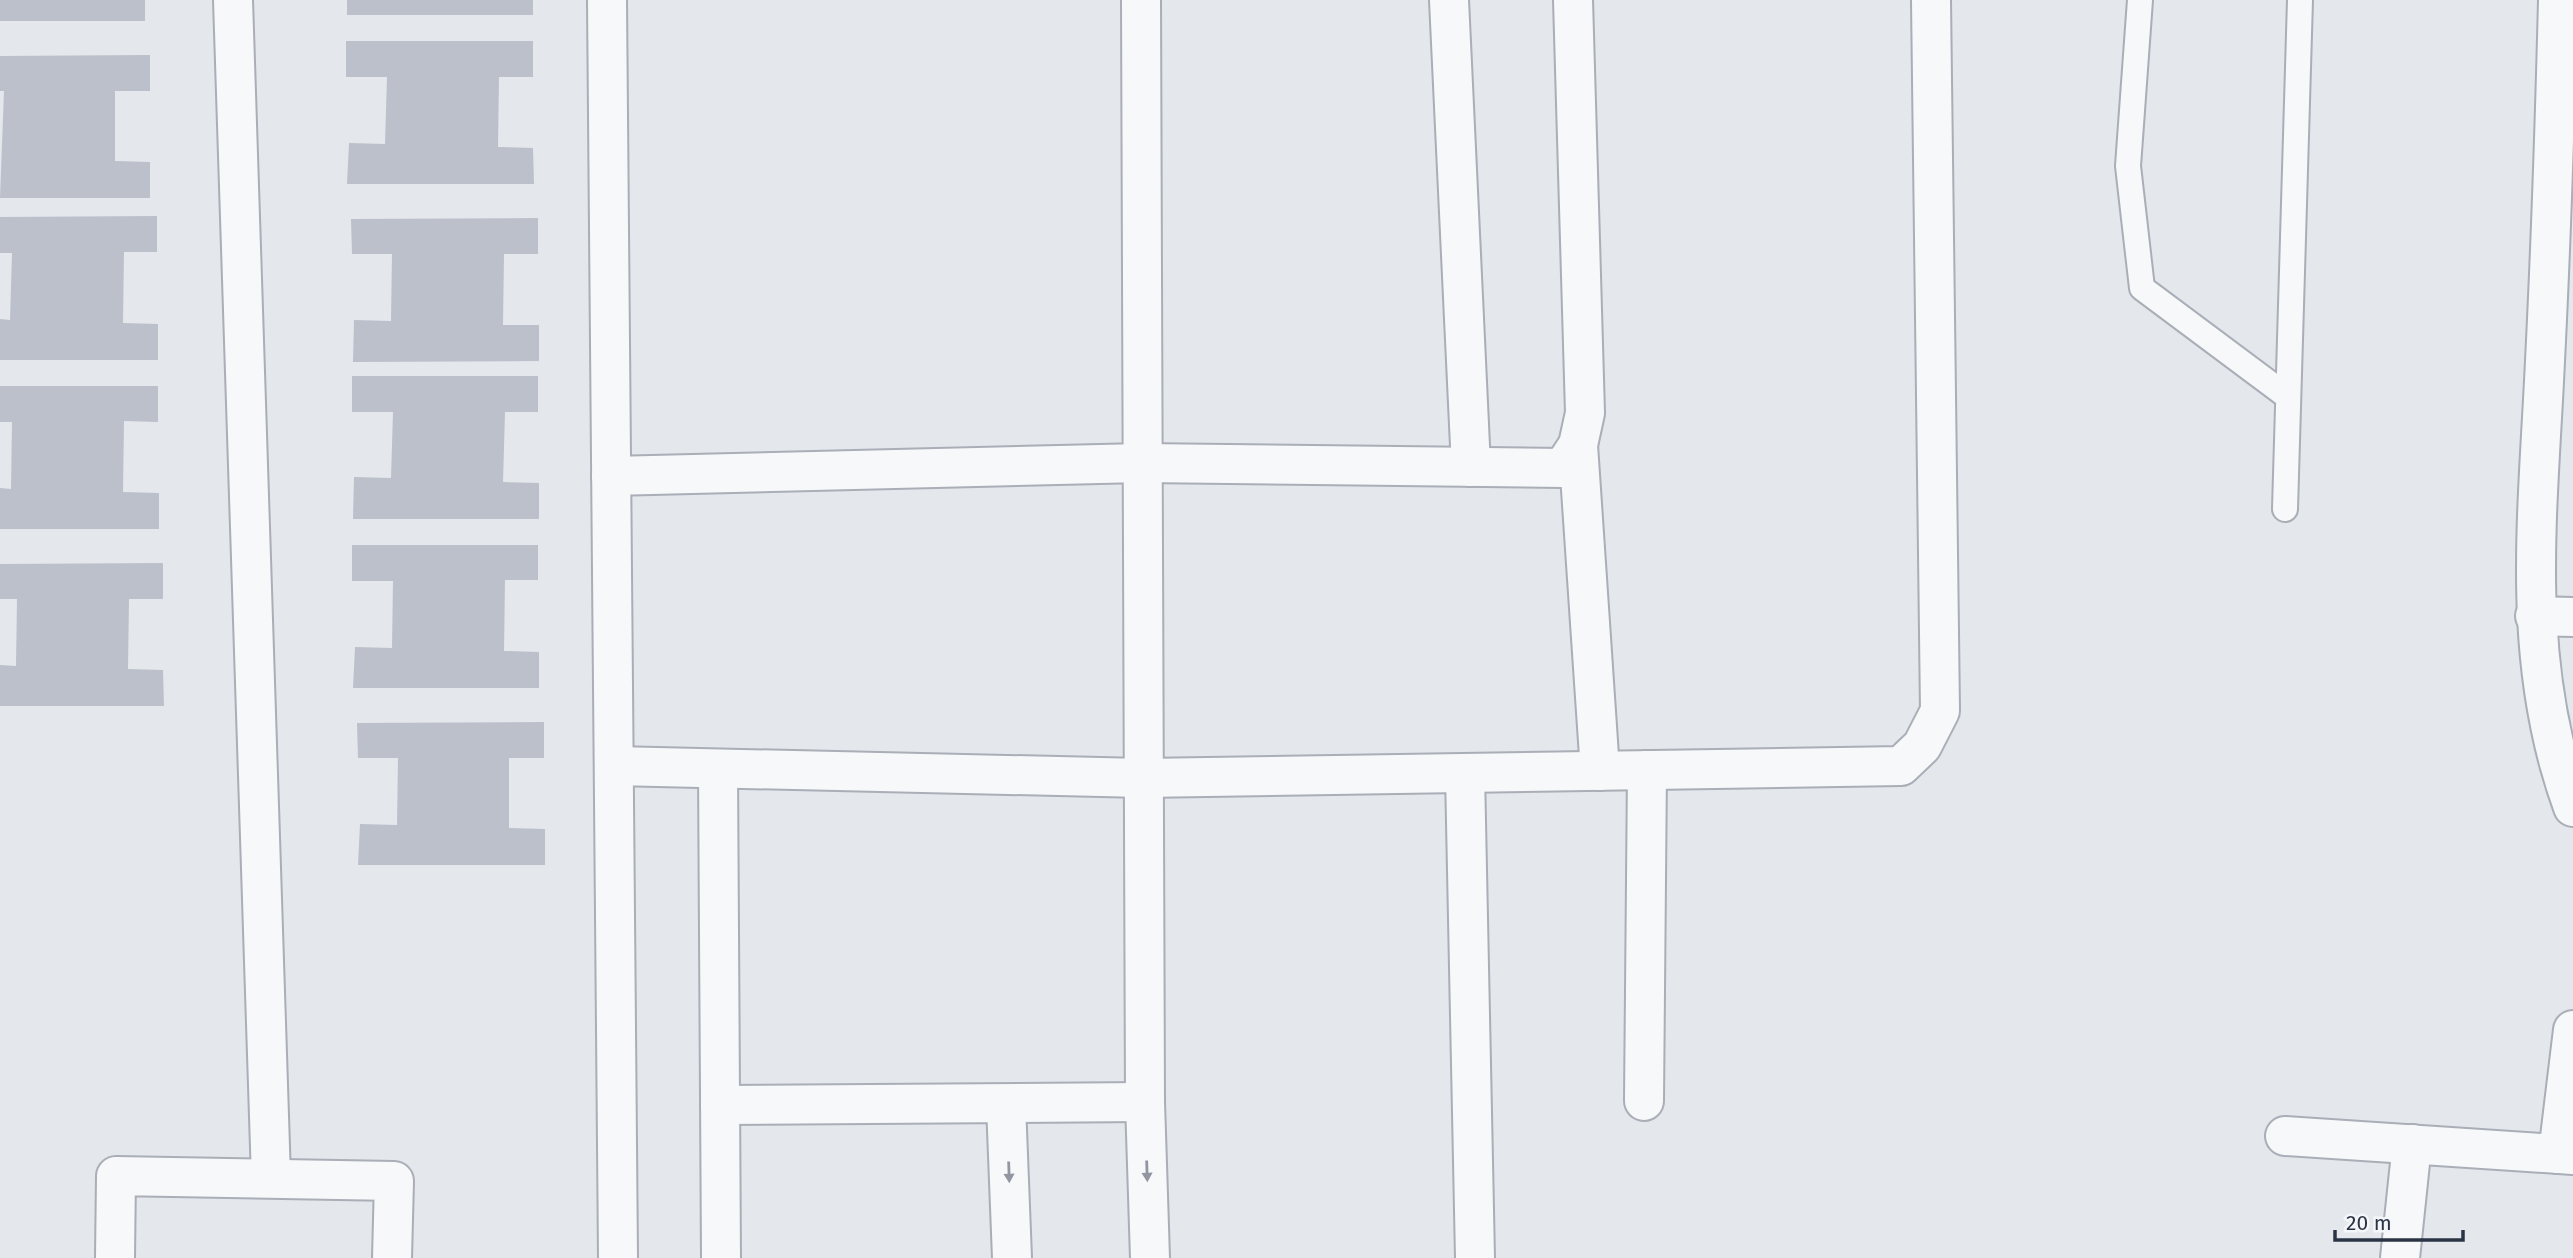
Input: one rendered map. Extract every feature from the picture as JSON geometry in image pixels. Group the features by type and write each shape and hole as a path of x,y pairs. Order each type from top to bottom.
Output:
{"street":[{"path":"233,0 271,1178"},
{"path":"607,0 618,1258"},
{"path":"1140,0 1145,1102 1150,1258"},
{"path":"1449,0 1471,467"},
{"path":"1573,0 1585,413 1578,445 1600,771"},
{"path":"614,766 1143,778 1901,766 1923,746 1940,711 1931,0"},
{"path":"2558,0 2563,196 2536,539 2535,616 2540,678 2551,740 2573,807"},
{"path":"611,476 1142,463 1563,468 1578,445"},
{"path":"2535,616 2573,617"},
{"path":"718,769 721,1258"},
{"path":"1644,1101 1647,770"},
{"path":"1465,773 1475,1258"},
{"path":"2285,1136 2565,1154 2573,1030"},
{"path":"720,1105 1145,1102"},
{"path":"1006,1104 1012,1258"},
{"path":"2400,1258 2412,1144"},
{"path":"115,1258 116,1176 394,1181 393,1258"}],"lane":[{"path":"2140,0 2128,166 2142,288 2288,397"},
{"path":"2285,509 2300,0"}],"building":[{"path":"0,0 145,0 145,21 0,21"},
{"path":"347,0 533,0 533,15 347,15"},
{"path":"346,41 533,41 533,77 499,77 498,147 533,148 534,184 347,184 349,143 385,144 387,77 346,77"},
{"path":"150,55 150,91 115,91 115,161 150,162 150,198 0,198 4,91 0,91 0,56"},
{"path":"157,216 157,252 124,252 123,323 158,324 158,360 0,360 0,319 10,320 12,253 0,253 0,217"},
{"path":"538,218 538,254 504,254 503,325 539,325 539,361 353,362 354,320 391,321 392,254 352,254 351,219"},
{"path":"352,376 538,376 538,412 505,412 503,482 539,483 539,519 353,519 354,477 391,478 393,412 352,412"},
{"path":"0,386 158,386 158,422 124,421 123,492 159,493 159,529 0,529 0,488 11,489 12,422 0,422"},
{"path":"352,545 538,545 538,580 505,580 504,651 539,652 539,688 353,688 355,647 392,648 393,581 352,581"},
{"path":"163,563 163,599 129,599 128,669 163,670 164,706 0,706 0,665 16,666 17,599 0,599 0,564"},
{"path":"544,722 544,758 509,758 509,828 545,829 545,865 358,865 360,824 397,825 398,758 358,758 357,723"}]}
